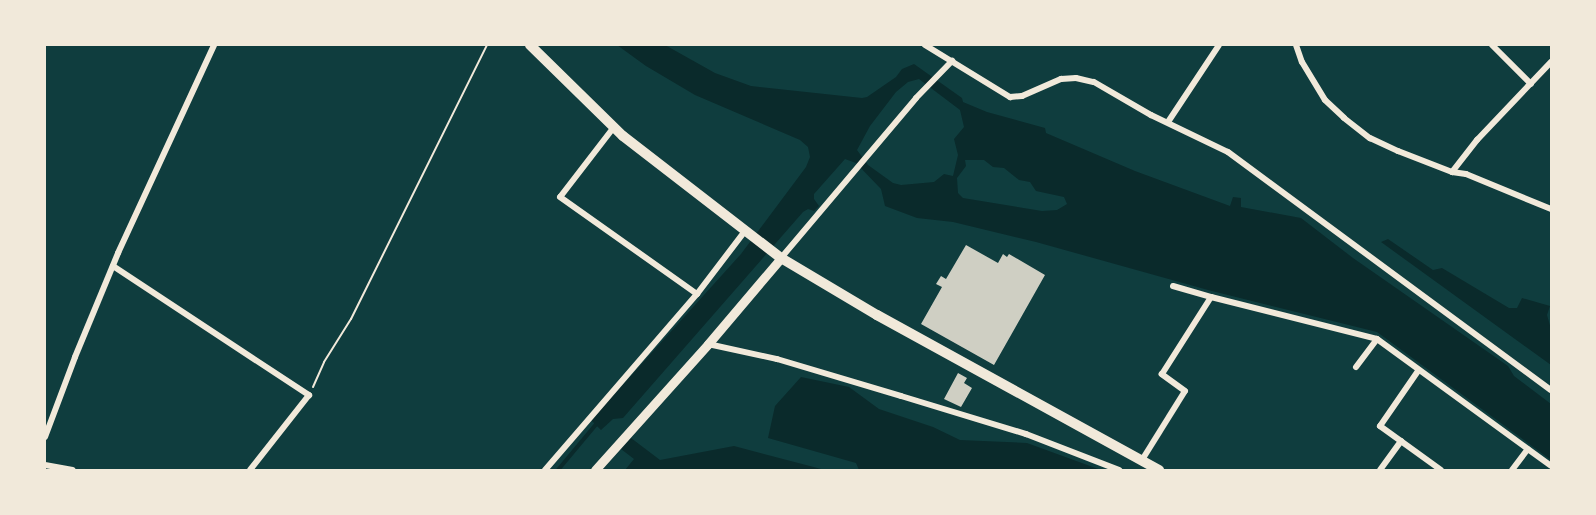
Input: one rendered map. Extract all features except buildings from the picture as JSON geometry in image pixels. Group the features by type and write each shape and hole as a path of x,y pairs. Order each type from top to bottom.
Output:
{"main road":[{"path":"530,45 614,127 778,256 877,315 1159,470"},
{"path":"595,470 708,344 778,256"}],"street":[{"path":"45,437 113,266 214,45"},
{"path":"925,45 1010,98 1022,96 1061,80 1076,78 1094,82 1228,152 1551,390"},
{"path":"1168,122 1219,45"},
{"path":"1296,45 1302,62 1325,100 1370,138 1551,209"},
{"path":"1492,45 1531,84"},
{"path":"778,256 916,98 952,61"},
{"path":"1452,172 1477,140 1551,62"},
{"path":"614,127 560,197 696,294"},
{"path":"545,470 748,234"},
{"path":"113,266 309,395 250,470"},
{"path":"1173,286 1377,339 1551,466"},
{"path":"1142,460 1185,391 1162,374 1211,297"},
{"path":"1356,367 1377,339"},
{"path":"708,344 777,359 1026,434 1119,470"},
{"path":"1418,371 1380,426 1441,470"},
{"path":"1380,470 1401,441"},
{"path":"1512,470 1528,449"},
{"path":"45,465 73,470"}],"path":[{"path":"309,395 324,362 351,319 487,45"}],"water":[{"path":"617,45 665,45 715,73 751,86 862,98 896,77 902,69 914,64 962,98 963,102 987,112 1045,128 1046,133 1135,171 1230,206 1233,197 1241,198 1241,207 1301,218 1353,258 1508,366 1514,376 1551,404 1551,460 1377,332 1208,290 1036,242 953,222 917,218 885,206 881,189 856,163 845,159 814,194 814,199 819,206 814,211 808,209 803,212 623,418 613,419 601,430 591,420 741,254 806,167 810,157 808,147 800,140 695,95 646,66","holes":["919,79 960,110 964,127 954,139 958,155 953,176 944,174 934,182 901,185 893,183 868,165 857,150 870,126 896,92 908,82","965,160 984,160 993,167 1004,168 1019,180 1030,182 1036,191 1064,197 1067,204 1057,210 1042,211 963,198 958,193 957,178 966,166"]},
{"path":"1388,239 1433,270 1442,268 1509,308 1517,308 1522,298 1550,306 1547,315 1551,329 1551,365 1381,242"},
{"path":"801,377 849,387 879,409 933,427 960,440 1027,443 1101,470 859,470 856,463 768,438 775,406"},
{"path":"631,438 660,460 734,446 825,470 625,470 634,459 621,449"}],"waterway":[{"path":"558,470 598,422"}]}
